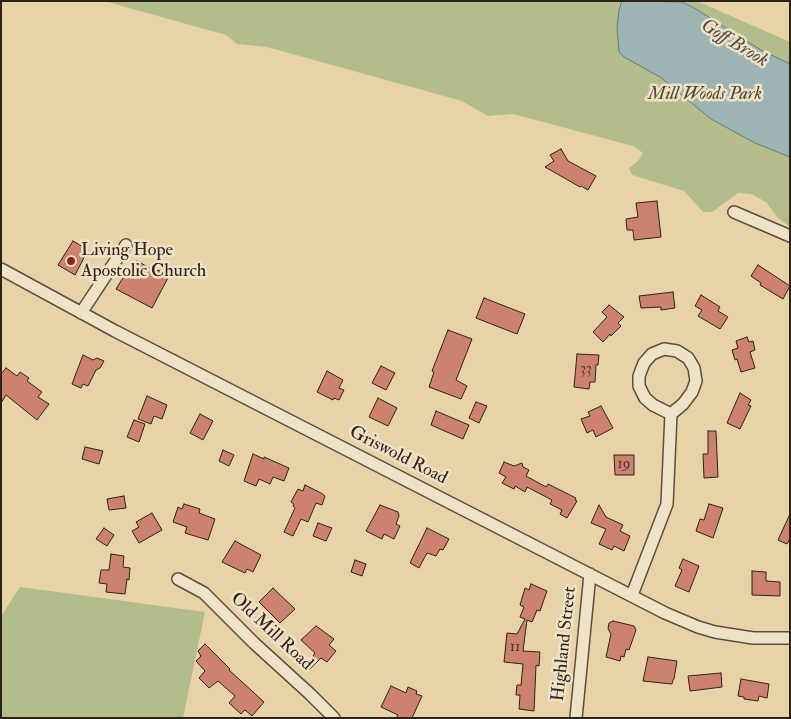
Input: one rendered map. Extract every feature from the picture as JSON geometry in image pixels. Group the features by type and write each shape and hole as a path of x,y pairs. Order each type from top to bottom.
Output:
{"street":[{"path":"734,212 790,236"},
{"path":"81,313 126,245"},
{"name":"Griswold Road","path":"1,269 81,313 671,615 715,632 753,638 790,638"},
{"path":"632,595 668,504 671,414 683,404 692,392 696,381 694,368 688,358 677,351 664,349 652,354 644,363 639,376 639,386 645,398 671,414"},
{"name":"Highland Street","path":"576,718 590,574"},
{"name":"Old Mill Road","path":"178,579 204,593 254,644 334,718"}],"green space":[{"name":"Mill Woods Park","path":"104,1 697,1 790,42 790,227 777,217 766,202 751,194 738,193 712,212 703,212 684,191 632,175 629,168 638,161 643,153 633,146 513,114 488,116 462,101 267,47 237,44 226,35"},
{"path":"20,587 205,612 183,718 1,718 1,616"}],"water":[{"name":"Goff Brook","path":"622,1 682,2 761,50 790,64 790,157 755,143 711,119 660,77 624,57 619,52 617,27"}],"building":[{"path":"561,149 568,161 596,176 588,190 545,167 554,161 550,155"},
{"path":"657,201 661,237 634,240 633,230 627,230 626,219 638,217 636,203"},
{"name":"Living Hope Apostolic Church","path":"73,241 88,250 75,275 58,265"},
{"path":"137,261 169,276 152,308 116,289 126,273 130,275"},
{"path":"758,265 790,286 783,299 760,285 761,283 751,276"},
{"path":"673,292 675,308 661,310 661,307 641,308 639,296"},
{"path":"701,295 720,307 718,311 728,317 720,329 698,316 702,310 695,306"},
{"path":"484,298 525,314 517,334 476,318"},
{"path":"609,305 624,317 618,323 621,326 603,342 593,332 607,317 602,312"},
{"path":"448,330 472,339 456,380 467,386 461,399 429,387 434,372 432,371"},
{"path":"747,337 749,342 753,341 755,350 750,352 755,368 741,372 732,350 738,348 736,341"},
{"path":"577,354 599,355 598,365 596,365 595,382 590,382 589,389 574,387"},
{"path":"83,355 93,360 97,358 104,361 100,368 96,370 88,386 83,384 81,388 72,384"},
{"path":"381,366 395,373 386,390 372,383"},
{"path":"6,368 17,376 20,372 29,378 27,381 42,392 38,397 49,404 37,420 6,395 1,403 1,374"},
{"path":"327,371 343,380 339,388 344,390 339,400 334,398 333,400 317,392"},
{"path":"740,393 751,400 748,405 751,406 740,429 727,423"},
{"path":"147,396 167,405 162,419 154,416 151,424 138,419"},
{"path":"378,398 397,408 388,426 369,417"},
{"path":"476,402 487,406 479,423 469,418"},
{"path":"601,406 613,428 596,437 593,430 587,433 581,419 590,416 588,412"},
{"path":"436,411 469,425 463,439 431,425"},
{"path":"200,414 213,421 203,440 190,433"},
{"path":"134,420 145,424 139,442 127,437"},
{"path":"708,431 716,431 718,477 704,478 703,454 708,454"},
{"path":"85,447 103,451 99,464 82,459"},
{"path":"223,450 234,455 229,466 219,461"},
{"path":"253,454 289,468 284,481 273,477 270,484 259,479 256,486 244,481"},
{"path":"614,455 634,455 634,475 615,475"},
{"path":"504,462 514,466 522,463 523,467 529,470 526,476 546,487 548,484 576,498 575,500 577,501 567,518 560,514 562,510 550,504 552,500 527,487 525,492 515,486 514,489 502,483 506,477 499,473"},
{"path":"305,485 325,496 322,505 316,503 308,522 301,519 293,536 284,532 295,508 291,502 298,489 303,491"},
{"path":"124,496 126,508 109,510 107,499"},
{"path":"184,504 200,509 199,513 215,519 208,540 185,533 187,527 173,522 178,507 182,509"},
{"path":"709,504 723,508 713,538 696,531 700,519 704,520"},
{"path":"380,505 398,512 399,516 396,524 400,526 394,539 384,534 382,539 366,531"},
{"path":"599,505 606,517 623,525 620,531 630,536 624,551 614,546 612,550 599,544 606,529 591,523"},
{"path":"152,513 162,530 139,543 132,531 139,527 136,522"},
{"path":"790,514 790,539 787,544 778,540"},
{"path":"318,523 332,528 326,541 313,536"},
{"path":"104,528 114,535 107,546 96,539"},
{"path":"427,528 449,539 443,550 440,549 436,556 427,553 419,568 410,563"},
{"path":"235,541 261,555 253,572 247,569 245,573 222,562"},
{"path":"111,554 124,556 123,567 130,568 125,594 106,592 107,584 99,583 101,570 109,570"},
{"path":"683,559 699,566 689,592 675,586 682,570 679,568"},
{"path":"355,560 366,564 362,576 351,572"},
{"path":"752,571 766,572 766,581 780,582 780,596 752,595"},
{"path":"531,584 547,591 540,611 537,610 532,622 527,620 523,651 540,652 539,666 536,665 534,711 519,709 520,695 516,695 517,685 521,685 523,664 504,662 507,633 517,634 525,619 520,617 524,607 520,605 525,588 529,590"},
{"path":"273,588 295,609 280,623 259,602"},
{"path":"613,621 634,626 636,630 629,650 626,649 624,657 621,656 620,661 606,657 611,634 608,629 609,623"},
{"path":"316,626 334,639 329,645 336,651 327,662 321,658 309,670 306,667 315,653 301,640"},
{"path":"205,644 229,670 264,702 252,716 245,710 241,714 229,703 235,696 218,681 209,688 199,678 205,671 196,661 201,656 198,651"},
{"path":"648,657 677,661 672,684 643,681"},
{"path":"721,673 722,687 690,691 688,676"},
{"path":"741,679 769,684 767,698 759,696 758,701 738,696"},
{"path":"391,686 406,693 408,687 417,691 416,694 422,696 412,718 396,718 398,715 381,707"}],"place":[{"name":"Living Hope Apostolic Church","path":"71,261"}]}
